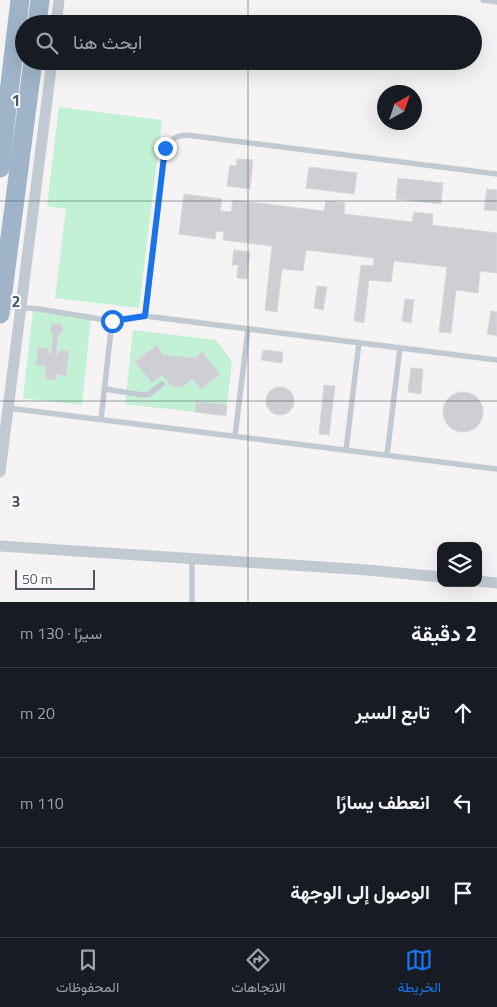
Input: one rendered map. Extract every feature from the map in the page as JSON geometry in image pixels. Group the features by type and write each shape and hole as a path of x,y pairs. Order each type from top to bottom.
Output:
{"highway":[{"path":"18,15 20,0"},
{"path":"39,15 40,0"},
{"path":"0,168 15,42"},
{"path":"1,310 32,70"}],"street":[{"path":"57,15 58,0"},
{"path":"0,472 51,70"},
{"path":"0,546 367,570 437,577"},
{"path":"482,581 497,583"}],"lane":[{"path":"483,0 497,2"},
{"path":"145,316 165,148 170,141 178,136 196,136 497,174"},
{"path":"1,310 39,309 112,321 145,316 497,360"},
{"path":"101,419 112,321"},
{"path":"235,436 248,329"},
{"path":"346,450 359,343"},
{"path":"387,455 400,348"},
{"path":"105,389 143,395 149,394 162,384"},
{"path":"8,408 497,469"},
{"path":"192,558 192,602"}],"green space":[{"path":"59,107 162,120 139,308 55,298 66,209 47,206"},
{"path":"33,311 91,318 82,405 23,398"},
{"path":"133,330 216,340 232,361 227,405 196,401 195,412 125,404"}],"building":[{"path":"237,159 253,160 250,189 227,186 230,165 236,166"},
{"path":"309,167 357,173 354,194 306,188"},
{"path":"398,178 443,183 441,204 396,199"},
{"path":"487,189 497,190 497,211 484,210"},
{"path":"184,194 222,199 220,211 231,212 233,200 324,211 326,201 345,203 344,214 412,222 414,212 433,214 432,225 497,233 497,273 480,271 478,293 456,290 451,333 439,332 447,267 394,261 391,282 369,280 364,323 354,321 361,265 373,266 374,258 306,250 303,271 282,269 277,312 265,310 272,246 223,240 224,232 216,231 215,239 179,234"},
{"path":"234,250 250,252 247,279 237,278 238,265 232,265"},
{"path":"317,286 327,287 323,310 314,308"},
{"path":"405,299 414,300 411,323 402,321"},
{"path":"491,311 497,312 497,336 487,334"},
{"path":"52,324 62,325 63,330 58,336 56,354 58,355 59,350 69,351 66,376 56,374 56,380 45,379 46,366 36,365 38,347 49,349 48,353 51,354 53,335 50,329"},
{"path":"156,345 164,355 195,358 202,352 220,374 201,389 192,379 182,387 171,386 162,375 152,383 135,362"},
{"path":"263,350 283,352 282,363 261,360"},
{"path":"411,368 423,369 421,394 408,392"},
{"path":"324,385 335,386 329,435 319,434"},
{"path":"280,387 290,391 294,401 290,411 280,415 270,411 266,401 270,391"},
{"path":"467,392 474,395 480,401 483,412 482,420 474,429 467,432 459,432 452,429 444,420 443,408 446,401 455,393"},
{"path":"196,401 227,405 226,416 195,412"}],"route":[{"path":"112,321 145,316 165,148"}]}
